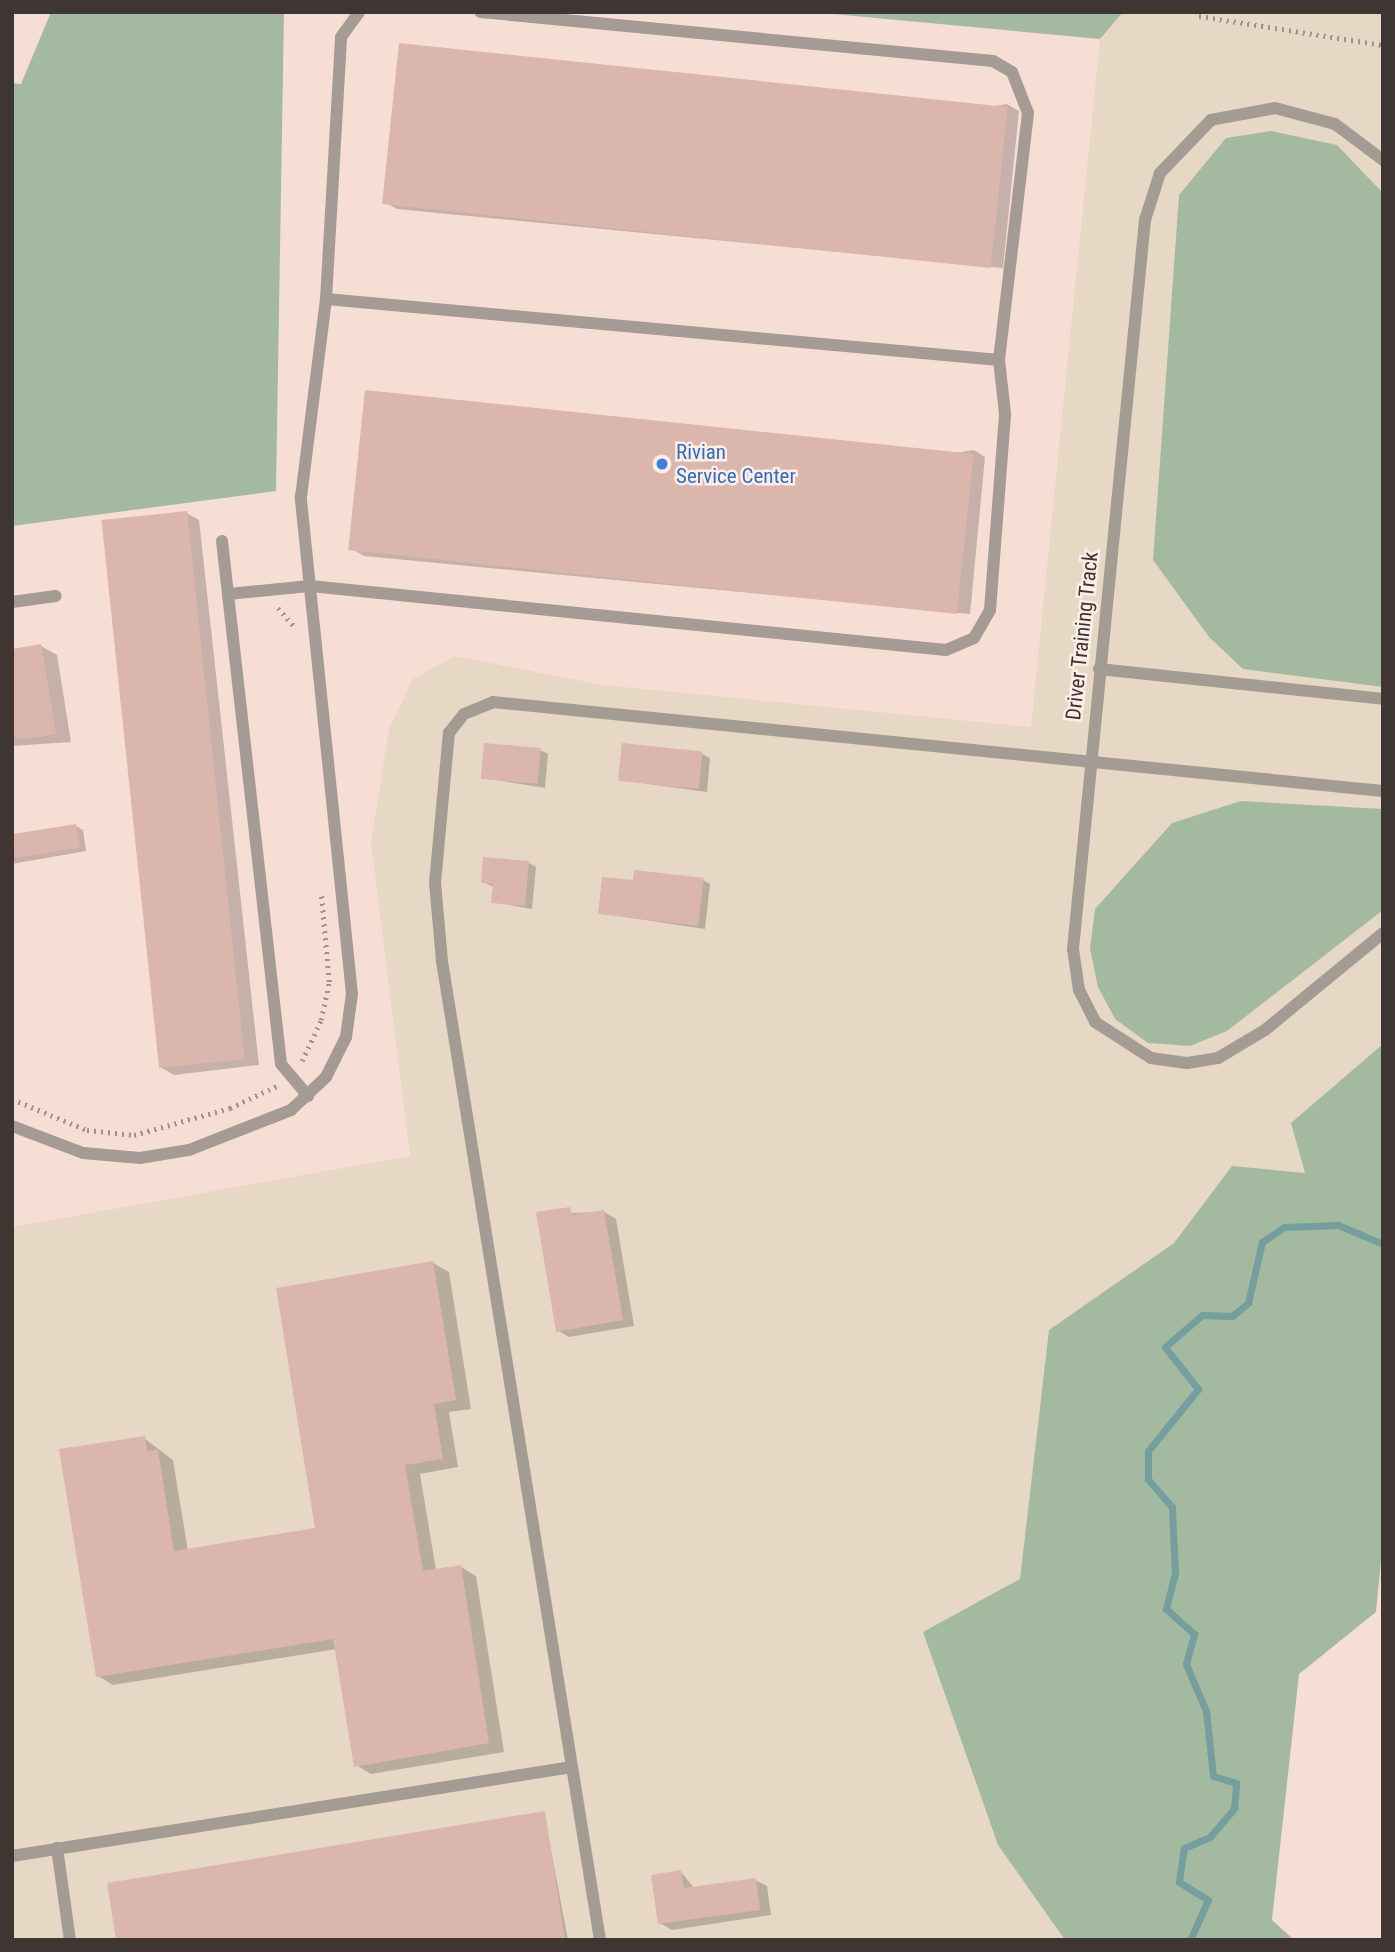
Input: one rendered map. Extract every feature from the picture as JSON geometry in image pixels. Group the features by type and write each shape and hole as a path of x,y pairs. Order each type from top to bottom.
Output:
{"lane":[{"path":"12,1126 83,1153 140,1158 189,1150 265,1125 308,1096 326,1077 346,1037 352,994 301,497 326,299 341,37 359,12"},
{"path":"228,594 310,586 946,650 974,638 990,610 1005,414 999,360 1028,113 1012,72 993,61 480,12"},
{"name":"Driver Training Track","path":"1383,160 1335,124 1275,108 1211,120 1160,173 1145,220 1088,762 1073,949 1079,990 1096,1022 1119,1043 1151,1058 1187,1063 1218,1058 1265,1030 1383,933"},
{"path":"326,299 999,360"},
{"path":"222,541 281,1064 308,1096"},
{"path":"12,602 56,596"},
{"path":"1099,668 1383,699"},
{"path":"600,1940 442,961 435,883 449,733 464,714 493,702 1383,791"},
{"path":"12,1856 572,1767"},
{"path":"57,1848 70,1940"}],"path":[{"path":"1199,16 1383,45"}],"shaded area":[{"path":"1123,12 1383,12 1383,1289 1143,1940 12,1940 12,1227 410,1156 371,842 389,729 413,679 455,656 603,685 1031,727 1100,39"}],"green space":[{"path":"51,12 284,12 276,491 12,526 12,83 21,84"},
{"path":"811,12 1123,12 1100,39"},
{"path":"1271,131 1337,145 1383,193 1383,687 1243,669 1209,637 1153,560 1179,195 1226,138"},
{"path":"1241,801 1383,809 1383,910 1227,1031 1190,1046 1148,1043 1115,1019 1098,987 1090,949 1095,909 1172,823"},
{"path":"1383,1044 1383,1541 1376,1612 1299,1674 1272,1920 1294,1940 1065,1940 998,1845 923,1632 1020,1579 1049,1330 1174,1243 1232,1166 1305,1173 1291,1123"}],"building":[{"path":"399,43 1008,107 991,268 382,204"},
{"path":"365,390 974,454 957,614 348,550"},
{"path":"187,511 245,1059 159,1068 101,520"},
{"path":"41,644 56,734 20,740 12,735 12,649"},
{"path":"484,743 541,748 538,784 481,779"},
{"path":"622,743 703,751 699,789 618,781"},
{"path":"76,824 80,848 16,858 12,834"},
{"path":"483,857 529,861 525,906 491,903 493,884 481,883"},
{"path":"634,870 704,878 698,926 598,914 602,877 633,880"},
{"path":"570,1207 572,1215 604,1210 623,1320 556,1332 536,1212"},
{"path":"433,1261 456,1400 434,1404 443,1459 405,1465 423,1571 461,1565 489,1743 354,1767 333,1639 96,1677 59,1449 145,1436 147,1451 158,1450 174,1551 315,1528 276,1288"},
{"path":"545,1811 565,1940 116,1940 107,1883"},
{"path":"681,1870 684,1888 756,1878 760,1910 658,1924 651,1875"}],"waterway":[{"path":"1190,1940 1208,1900 1179,1882 1184,1848 1210,1837 1234,1808 1236,1783 1213,1776 1206,1711 1186,1664 1194,1634 1166,1609 1175,1574 1172,1507 1148,1479 1148,1451 1198,1389 1165,1347 1202,1315 1232,1316 1248,1303 1262,1242 1284,1227 1338,1225 1383,1244"}],"place":[{"name":"Rivian Service Center","path":"662,464"}]}
